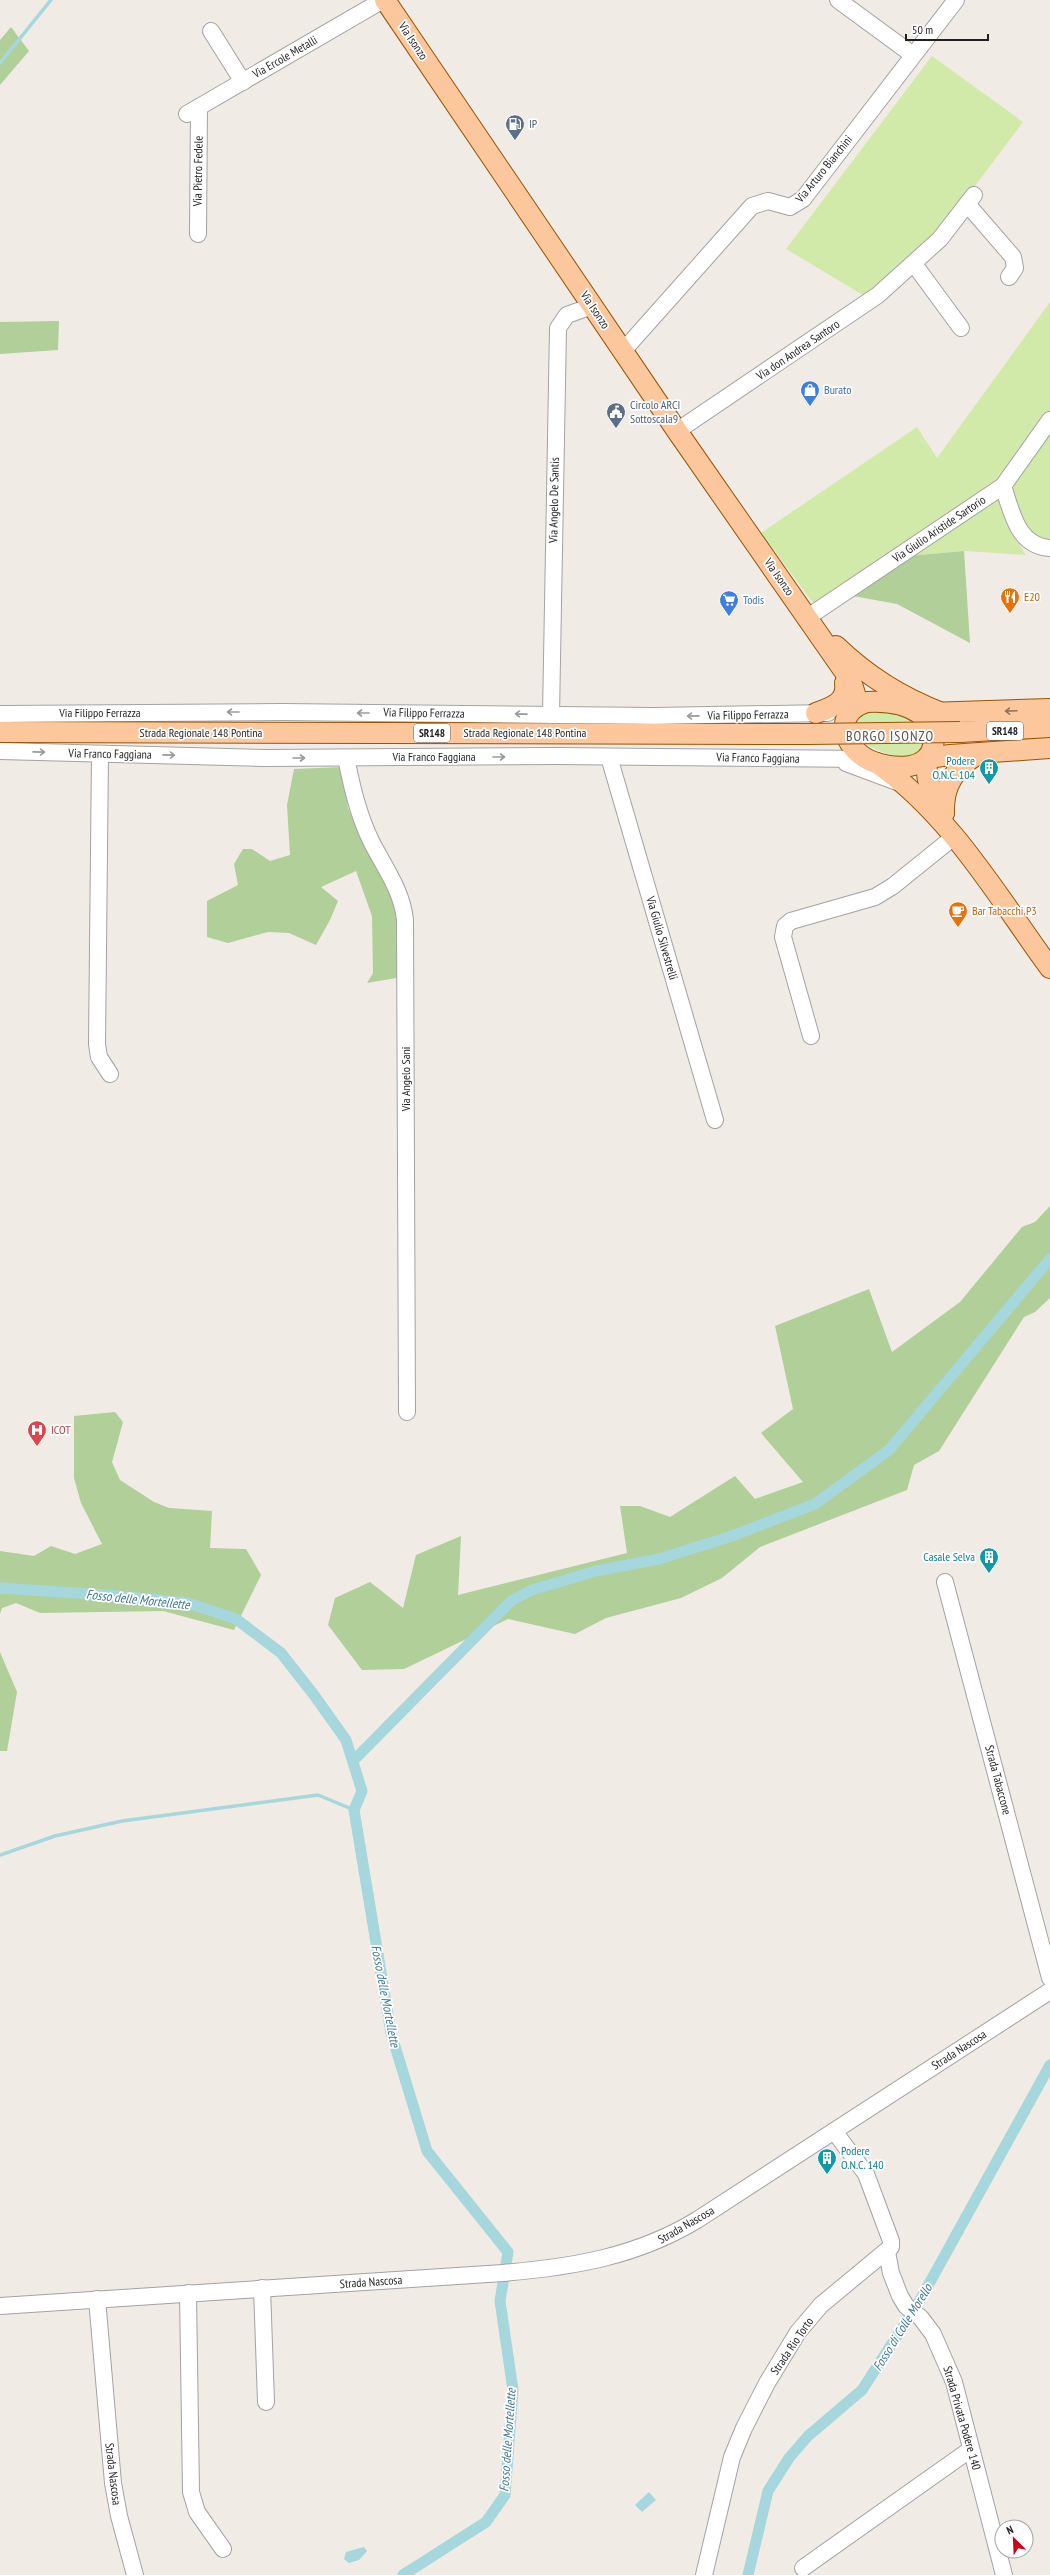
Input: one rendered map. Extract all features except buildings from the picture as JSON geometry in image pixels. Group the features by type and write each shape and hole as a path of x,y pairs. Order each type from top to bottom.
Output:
{"main road":[{"name":"Via Isonzo","path":"384,0 677,431 808,618 846,664"},
{"path":"846,664 884,702"},
{"path":"846,664 855,692 851,709 844,721 846,731 857,750 903,784 955,836 1050,968"},
{"path":"846,664 900,694 942,713"},
{"path":"816,714 834,706 843,696 846,664"},
{"path":"851,709 867,702 884,702 918,713 1050,709"},
{"path":"918,713 933,730 934,742 928,758 926,771 928,782 955,836"},
{"name":"Strada Regionale 148 Pontina","path":"0,732 809,734 960,732 1050,728"},
{"path":"872,761 904,766 918,764 928,758 950,754 978,754 1050,748"},
{"path":"944,813 945,792 949,781 962,765 978,754"}],"street":[{"name":"Via Ercole Metalli","path":"193,111 384,0"},
{"path":"838,0 913,55"},
{"name":"Via Arturo Bianchini","path":"624,351 752,206 768,201 790,207 803,199 956,0"},
{"path":"211,31 243,82"},
{"name":"Via Pietro Fedele","path":"193,111 198,234"},
{"name":"Via don Andrea Santoro","path":"677,431 859,309 914,264 947,232 971,200 1013,257 1015,268 1009,277"},
{"path":"914,264 961,328"},
{"name":"Via Angelo De Santis","path":"551,715 557,331 561,320 567,315 592,306"},
{"name":"Via Giulio Aristide Sartorio","path":"808,618 1003,486 1050,420"},
{"path":"1003,486 1022,535 1031,543 1050,548"},
{"name":"Via Filippo Ferrazza","path":"0,714 282,712 654,716 816,714 851,709"},
{"name":"Via Franco Faggiana","path":"0,751 346,758 609,757 822,759 872,761"},
{"path":"100,754 97,1044 101,1061 110,1074"},
{"name":"Via Giulio Silvestrelli","path":"609,757 715,1120"},
{"name":"Via Angelo Sani","path":"346,758 358,809 372,841 399,893 405,920 408,1412"},
{"path":"822,759 857,766 884,779 903,784"},
{"path":"811,1036 783,936 784,926 791,921 875,897 894,886 955,836"},
{"name":"Strada Tabaccone","path":"945,1582 1050,1978"},
{"name":"Strada Nascosa","path":"0,2306 489,2274 585,2264 619,2256 657,2242 703,2217 1050,1991"},
{"path":"834,2131 869,2180 891,2240 891,2247 887,2252"},
{"name":"Strada Privata Podere 140","path":"887,2252 891,2273 906,2306 921,2318 933,2334 952,2375 1004,2575"},
{"name":"Strada Rio Torto","path":"704,2575 732,2457 744,2428 767,2383 798,2332 821,2305 843,2285 887,2252"},
{"path":"262,2288 266,2402"},
{"path":"188,2293 191,2492 197,2512 223,2549"},
{"name":"Strada Nascosa","path":"97,2299 112,2483 136,2575"},
{"path":"803,2568 971,2449"}],"green space":[{"path":"11,27 29,51 0,85 0,40"},
{"path":"932,56 1023,122 941,231 868,298 786,249"},
{"path":"1050,302 1050,414 997,484 814,604 761,533 917,427 937,458"},
{"path":"59,321 58,350 0,354 0,322"},
{"path":"1050,429 1050,540 1044,541 1026,530 1013,492 1015,479"},
{"path":"992,500 998,500 1003,504 1013,535 1026,555 964,551 908,556"},
{"path":"964,551 970,643 897,604 853,596 908,556"},
{"path":"875,710 902,717 914,723 919,728 924,734 924,744 918,753 912,756 893,755 875,749 867,745 862,740 856,723 862,714"},
{"path":"343,767 348,808 366,849 391,885 397,907 402,977 367,983 373,973 372,916 356,871 321,887 338,901 330,920 316,945 289,933 268,932 228,943 207,937 207,901 238,885 234,864 243,849 252,849 270,861 290,855 287,805 294,769"},
{"path":"1050,1206 1050,1298 1035,1312 1024,1317 939,1451 914,1465 907,1490 760,1547 722,1578 681,1598 606,1618 575,1634 508,1619 404,1669 362,1670 328,1625 335,1598 370,1582 403,1608 416,1555 461,1536 458,1595 627,1553 620,1506 640,1506 670,1517 735,1476 755,1499 803,1482 761,1433 793,1409 775,1326 869,1289 892,1352 960,1302 1022,1227 1035,1222"},
{"path":"115,1412 123,1422 112,1462 120,1480 154,1502 169,1508 212,1511 210,1548 246,1549 261,1575 234,1630 163,1611 40,1613 16,1603 2,1608 0,1614 0,1551 34,1556 51,1546 75,1554 102,1544 81,1503 74,1478 74,1416"},
{"path":"0,1652 17,1692 7,1751 0,1751"}],"water":[{"path":"649,2492 656,2500 642,2512 635,2505"},
{"path":"364,2547 367,2551 359,2560 349,2563 344,2559 346,2552"}],"waterway":[{"name":"Fosso delle Mortellette","path":"0,63 51,0"},
{"path":"353,1761 511,1601 532,1590 596,1571 659,1559 732,1536 815,1504 889,1450 1050,1259"},
{"name":"Fosso delle Mortellette","path":"0,1588 107,1595 188,1603 236,1619 281,1653 314,1695 346,1740 362,1791 354,1810 391,2033 427,2151 508,2252 500,2301 513,2390 505,2495 486,2522 403,2575"},
{"path":"0,1855 55,1836 122,1821 318,1795 354,1810"},
{"name":"Fosso di Colle Morello","path":"748,2575 768,2491 789,2458 808,2436 862,2390 919,2302 1050,2065"}],"place":[{"name":"IP","path":"515,141"},
{"name":"Burato","path":"810,407"},
{"name":"Circolo ARCI Sottoscala9","path":"616,429"},
{"name":"E20","path":"1010,614"},
{"name":"Todis","path":"729,617"},
{"name":"Podere O.N.C. 104","path":"989,785"},
{"name":"Bar Tabacchi P3","path":"958,928"},
{"name":"ICOT","path":"37,1447"},
{"name":"Casale Selva","path":"989,1574"},
{"name":"Podere O.N.C. 140","path":"827,2175"}],"district":[{"name":"BORGO ISONZO","path":"890,736"}]}
